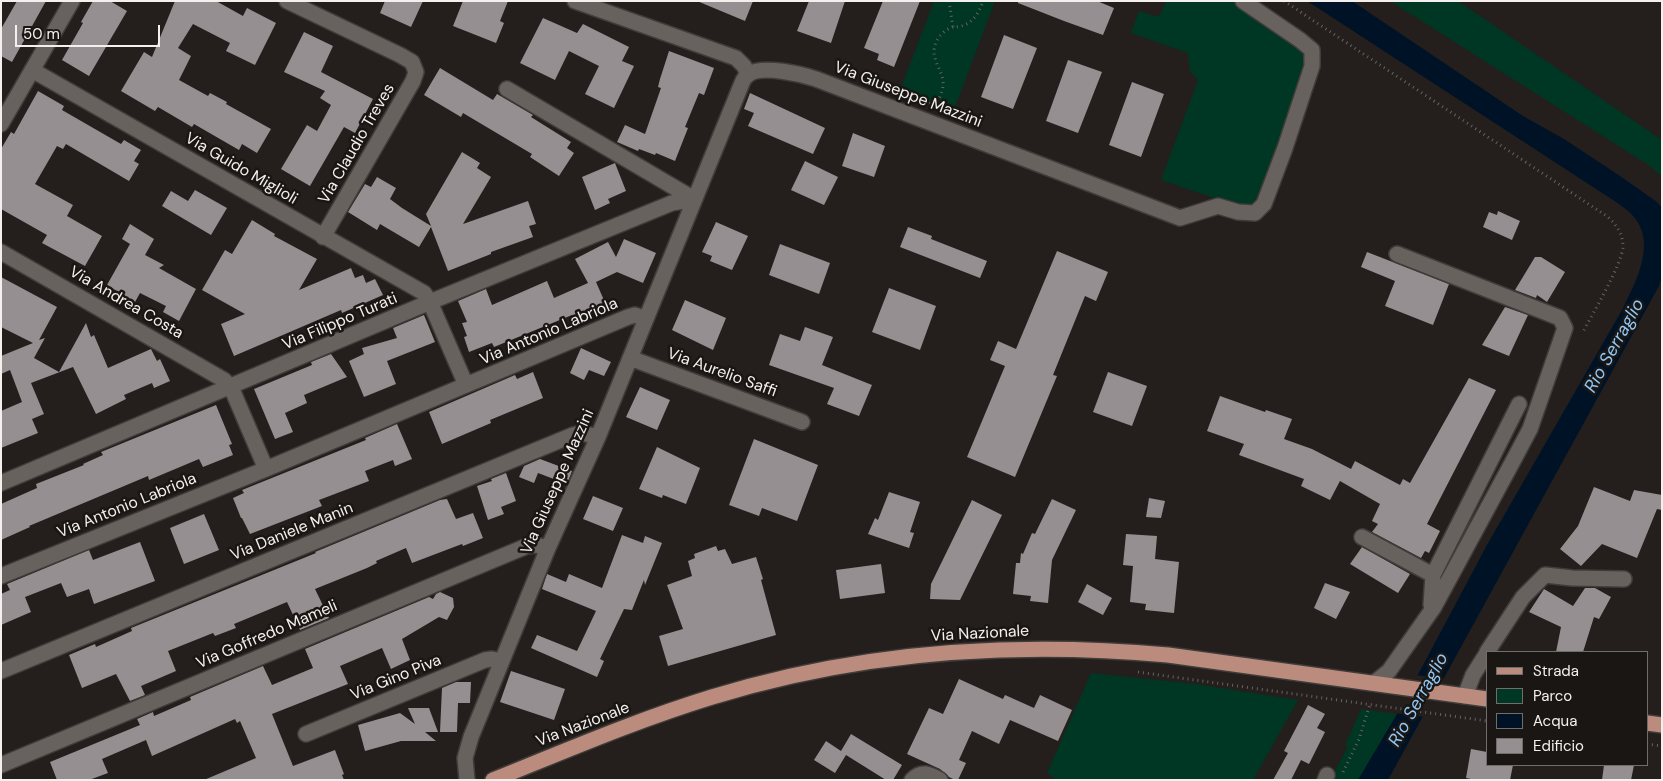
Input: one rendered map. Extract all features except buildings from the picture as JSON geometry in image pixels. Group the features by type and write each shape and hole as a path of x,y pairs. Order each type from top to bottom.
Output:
{"main road":[{"name":"Via Nazionale","path":"492,780 660,714 711,697 820,670 892,658 995,649 1090,649 1168,655 1486,699"},
{"path":"1648,723 1662,725"}],"street":[{"path":"1,124 72,1"},
{"name":"Via Claudio Treves","path":"288,1 400,55 412,62 416,72 413,81 323,237"},
{"path":"575,1 736,58 744,66 748,74"},
{"name":"Via Giuseppe Mazzini","path":"467,780 465,758 471,737 501,661 548,548 598,437 742,83 748,74 756,71 776,72 801,74 816,79 1180,218 1218,206 1238,212 1255,213 1264,204 1285,148 1312,66 1312,50 1243,1"},
{"name":"Via Guido Miglioli","path":"32,70 424,293 430,302"},
{"path":"507,89 694,200"},
{"name":"Via Filippo Turati","path":"1,483 430,302 672,203 694,200"},
{"name":"Via Andrea Costa","path":"1,252 211,371 231,387"},
{"path":"1374,684 1389,671 1434,607 1530,429 1565,328 1560,318 1397,254"},
{"name":"Via Antonio Labriola","path":"430,302 466,385"},
{"name":"Via Antonio Labriola","path":"1,576 266,469 628,317 635,315 646,318"},
{"name":"Via Aurelio Saffi","path":"630,358 802,422"},
{"path":"231,387 266,469"},
{"path":"1434,607 1431,605 1433,575 1519,404"},
{"name":"Via Daniele Manin","path":"1,671 573,434 582,433 598,437"},
{"path":"1362,537 1433,575"},
{"name":"Via Goffredo Mameli","path":"1,765 527,546 536,545 548,548"},
{"path":"1488,651 1523,597 1546,576 1624,579"},
{"path":"1462,696 1486,654"},
{"name":"Via Gino Piva","path":"306,734 485,660 501,661"},
{"path":"912,780 918,774 932,775 940,780"}],"path":[{"path":"949,1 953,27"},
{"path":"928,104 930,102 937,104 943,87 943,78 934,55 935,46 940,35 945,30 964,26 972,21 983,1"},
{"path":"1284,1 1608,217 1614,223 1621,235 1623,248 1612,276 1581,334"},
{"path":"1132,671 1486,721"},
{"path":"1330,778 1359,739 1369,709"},
{"path":"1648,744 1662,746"}],"green space":[{"path":"934,1 995,1 953,113 899,93"},
{"path":"1166,1 1232,1 1306,52 1308,62 1260,197 1254,206 1247,209 1161,180 1198,80 1190,71 1188,53 1131,33 1139,11 1159,17"},
{"path":"1390,1 1458,1 1662,140 1662,177 1650,166"},
{"path":"1091,673 1195,684 1298,700 1253,780 1057,780 1047,773"},
{"path":"1361,709 1397,714 1358,780 1330,780 1348,746 1345,745"}],"water":[{"name":"Rio Serraglio","path":"1307,1 1352,1 1523,116 1564,139 1620,176 1657,202 1662,208 1662,276 1659,286 1388,780 1358,780 1397,714 1487,545 1622,310 1641,266 1644,243 1637,221 1620,205"}],"pier":[{"path":"1415,675 1446,679 1425,717 1394,713"}]}
